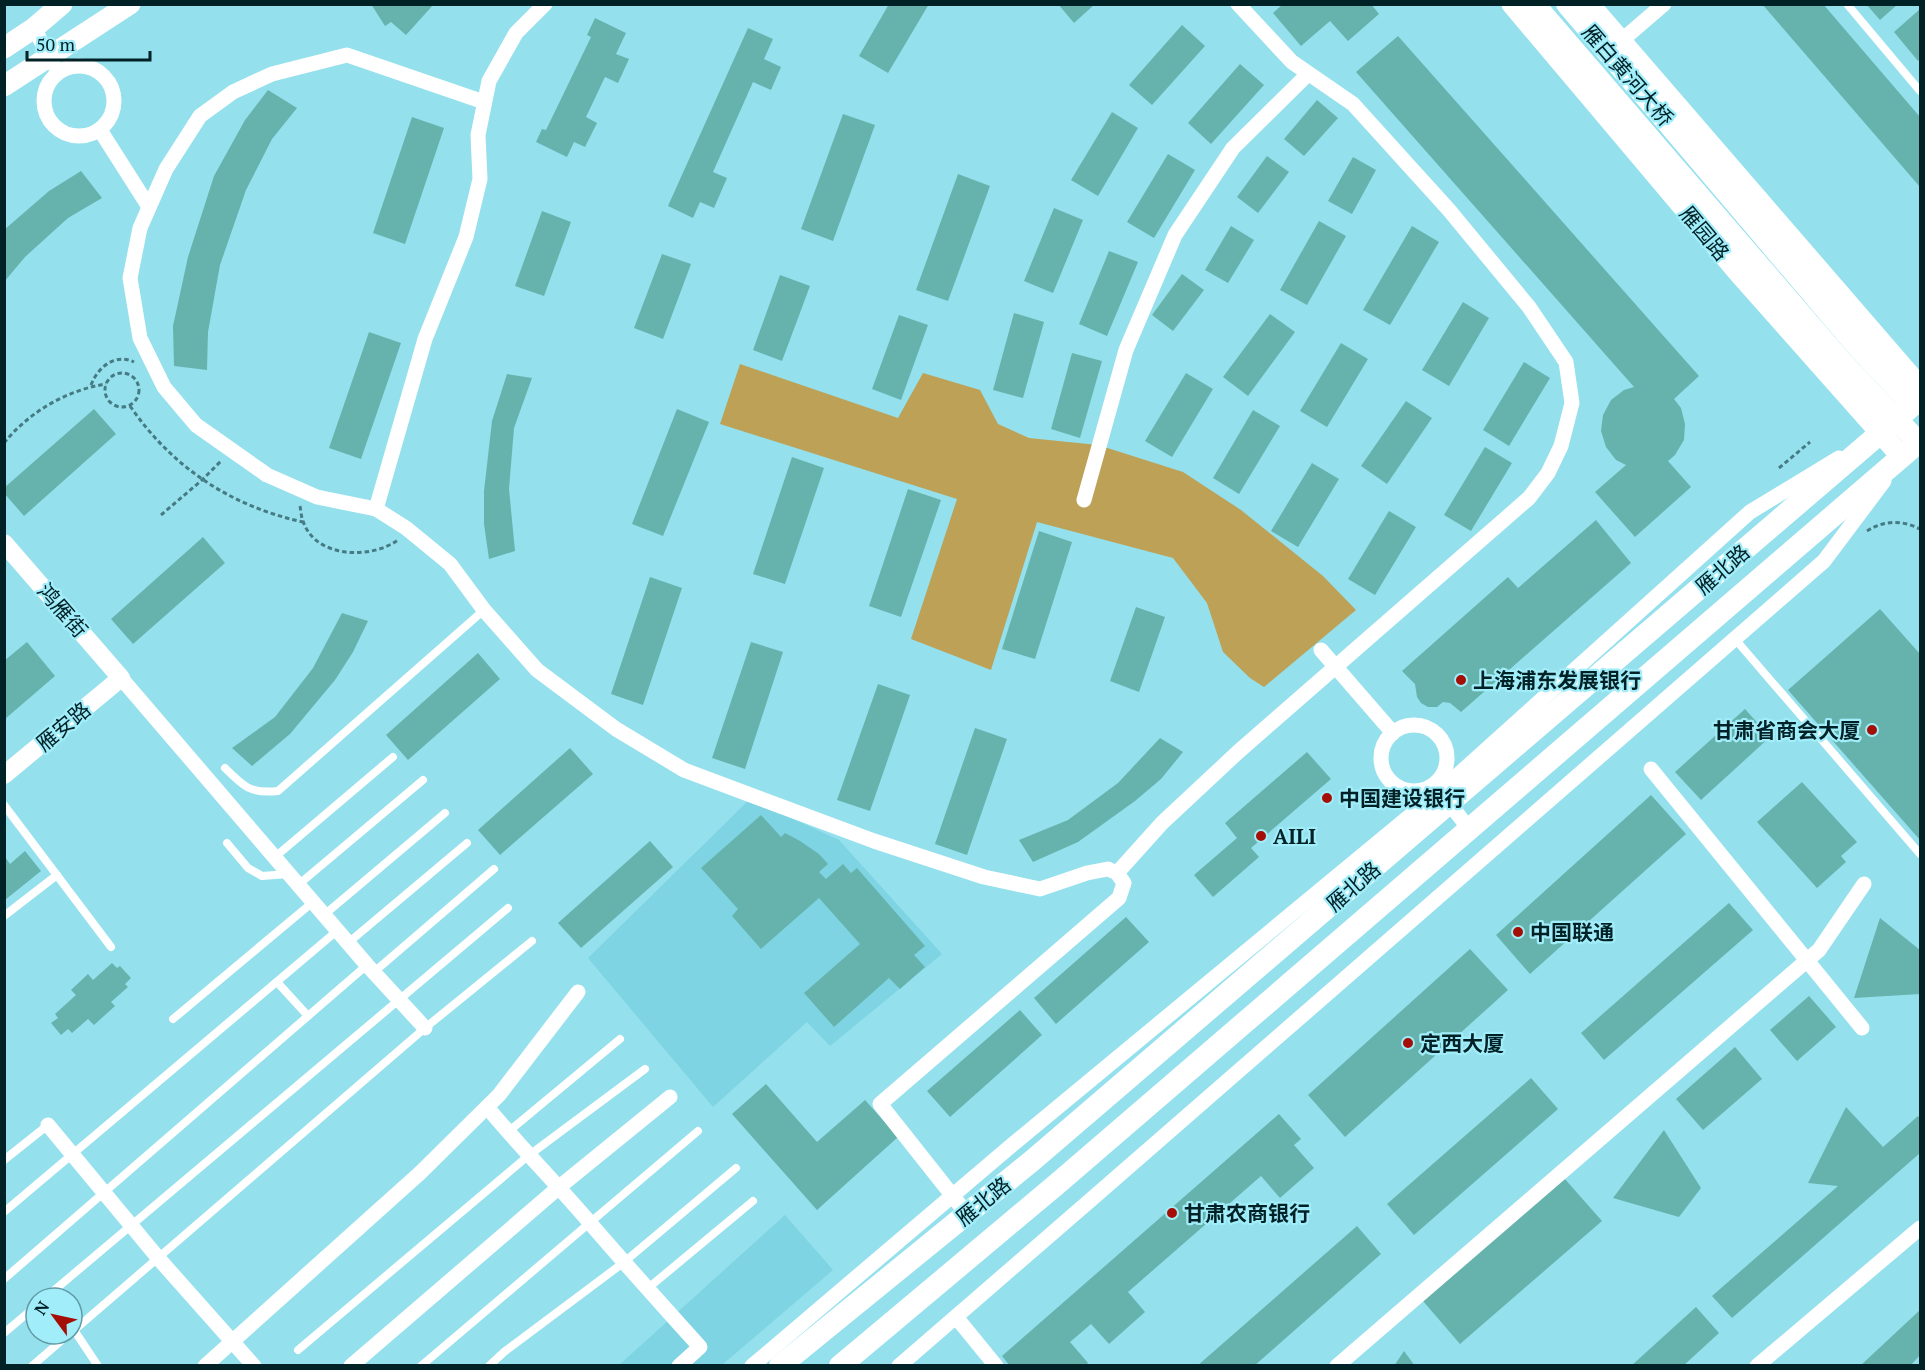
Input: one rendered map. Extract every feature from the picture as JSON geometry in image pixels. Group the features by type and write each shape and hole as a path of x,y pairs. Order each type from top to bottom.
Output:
{"main road":[{"path":"34,28 62,4"},
{"path":"4,48 72,4"},
{"path":"4,86 53,64 129,4"},
{"name":"雁园路","path":"1512,4 1738,272 1880,433 1915,447 1914,405 1589,4"},
{"name":"雁白黄河大桥","path":"1534,4 1654,144"},
{"name":"雁白黄河大桥","path":"1567,4 1688,145"},
{"name":"雁园路","path":"1654,144 1840,360 1914,405"},
{"name":"雁园路","path":"1688,145 1857,346 1914,405"},
{"name":"雁北路","path":"780,1365 1033,1160 1441,792 1914,405"},
{"name":"雁北路","path":"840,1365 1075,1168 1915,447"}],"street":[{"path":"376,509 425,339 466,237 480,179 478,135 489,81 516,33 545,4"},
{"path":"1116,873 1162,823 1230,760 1529,498 1548,473 1561,446 1572,403 1566,362 1529,307 1449,210 1353,104 1292,62 1238,4"},
{"path":"1621,41 1664,4"},
{"path":"34,28 53,64 44,96 44,110 50,122 60,132 73,136 87,136 100,130 109,119 114,106 113,92 108,80 98,70 84,66 53,64"},
{"path":"484,102 347,55 272,74 234,92 200,116 166,169 140,228 130,278 140,338 164,387 196,425 267,475 317,497 376,509 410,531 450,564 484,610 537,670 616,729 684,770 874,840 984,877 1040,889 1098,871 1108,869 1116,873 1124,883 1119,898 880,1104 967,1214"},
{"path":"1084,500 1126,350 1175,235 1233,148 1308,74"},
{"path":"100,130 149,207"},
{"path":"899,1365 1824,561 1915,447"},
{"name":"鸿雁街","path":"4,543 121,678"},
{"path":"1321,650 1393,733"},
{"path":"121,678 370,969 424,1028"},
{"name":"雁安路","path":"4,775 121,678"},
{"path":"1441,792 1411,791 1399,788 1388,780 1382,768 1381,755 1385,743 1393,733 1404,727 1417,726 1429,729 1439,737 1446,748 1447,761 1441,792 1469,829"},
{"path":"1651,769 1862,1028"},
{"path":"752,1365 952,1195 1441,792"},
{"path":"1337,1365 1819,950 1864,884"},
{"path":"205,1365 420,1173 500,1095 578,992"},
{"path":"351,1365 558,1188 670,1097"},
{"path":"487,1107 528,1156 590,1222 623,1263 700,1347 679,1365"},
{"path":"48,1125 159,1259 254,1365"},
{"path":"1757,1365 1920,1228"},
{"path":"956,1317 996,1365"}],"lane":[{"path":"1847,4 1920,91"},
{"path":"225,768 243,786 261,793 279,791 484,610"},
{"path":"1735,639 1920,854"},
{"path":"275,857 393,757"},
{"path":"227,843 248,868 262,876 294,880 423,780"},
{"path":"4,805 111,946"},
{"path":"324,915 445,813"},
{"path":"348,943 467,843"},
{"path":"4,1279 308,1016 494,869"},
{"path":"4,916 57,875"},
{"path":"173,1019 313,902"},
{"path":"59,1286 508,908"},
{"path":"4,1212 338,930"},
{"path":"84,1322 424,1028 532,941"},
{"path":"277,982 308,1016"},
{"path":"508,1132 620,1039"},
{"path":"298,1350 528,1156 645,1069"},
{"path":"4,1160 48,1125"},
{"path":"421,1365 698,1131"},
{"path":"489,1365 623,1263 736,1168"},
{"path":"647,1290 753,1201"},
{"path":"4,1333 24,1316"},
{"path":"32,1365 55,1346"},
{"path":"83,1346 98,1365"}],"path":[{"path":"91,386 97,373 105,365 116,360 130,360 141,365"},
{"path":"119,374 130,375 139,388 138,398 130,406 118,407 108,400 106,384 119,374"},
{"path":"4,443 27,419 71,394 91,386 106,384"},
{"path":"130,406 145,428 176,459 202,480 268,513 303,522"},
{"path":"1779,468 1810,442"},
{"path":"161,515 202,480 232,450"},
{"path":"301,490 300,503 303,522 311,534 327,547 341,552 374,551 394,543 410,531"},
{"path":"1860,535 1888,522 1904,523 1920,529"}],"shaded area":[{"path":"740,364 898,418 923,373 980,390 998,424 1029,438 1098,445 1183,472 1241,510 1323,576 1356,610 1264,687 1250,678 1223,652 1207,603 1173,558 1037,522 991,670 911,639 957,499 720,424"},
{"path":"750,799 839,840 942,954 830,1046 807,1022 713,1107 588,958"},
{"path":"785,1215 833,1270 722,1365 618,1366"}],"building":[{"path":"371,4 434,4 406,35 391,22 385,26"},
{"path":"889,4 929,4 888,73 859,56"},
{"path":"1058,4 1095,4 1074,23"},
{"path":"1283,4 1371,4 1379,14 1348,41 1330,21 1301,46 1273,13"},
{"path":"1762,4 1823,4 1920,117 1920,187"},
{"path":"1866,4 1898,4 1880,20"},
{"path":"1920,9 1920,58 1918,61 1894,32"},
{"path":"595,18 626,33 616,54 629,59 618,83 605,77 586,117 597,123 585,147 574,142 567,157 536,142 542,129 546,130 591,37 587,35"},
{"path":"1182,25 1205,46 1152,105 1129,85"},
{"path":"748,28 773,39 764,59 781,67 771,90 753,82 713,172 727,178 714,208 700,202 693,218 668,206"},
{"path":"1398,36 1699,376 1674,399 1681,408 1685,424 1684,440 1675,455 1668,461 1691,487 1635,537 1595,492 1626,465 1616,460 1606,447 1601,431 1603,415 1611,400 1624,390 1634,387 1356,72"},
{"path":"1240,64 1264,85 1211,144 1188,123"},
{"path":"268,90 297,108 272,139 246,190 220,265 208,332 207,370 174,366 173,326 188,257 214,176 245,120"},
{"path":"1317,100 1338,118 1304,156 1284,139"},
{"path":"1112,112 1138,128 1098,196 1071,180"},
{"path":"843,114 875,125 833,241 801,229"},
{"path":"412,117 444,128 405,244 373,233"},
{"path":"1168,154 1195,170 1154,238 1127,222"},
{"path":"1267,156 1289,172 1258,213 1237,197"},
{"path":"1353,157 1376,170 1352,214 1328,201"},
{"path":"81,171 102,198 68,218 25,257 4,282 4,230 49,191"},
{"path":"958,174 990,186 948,301 916,290"},
{"path":"1054,208 1083,220 1053,293 1024,281"},
{"path":"542,211 571,222 544,296 515,286"},
{"path":"1319,221 1346,236 1307,305 1280,290"},
{"path":"1231,226 1254,240 1228,283 1205,270"},
{"path":"1412,226 1439,242 1390,325 1363,310"},
{"path":"1109,251 1138,262 1107,336 1079,324"},
{"path":"662,254 691,264 663,339 634,328"},
{"path":"1182,274 1204,290 1173,331 1152,315"},
{"path":"780,275 810,286 782,361 753,350"},
{"path":"1463,302 1489,318 1449,386 1422,370"},
{"path":"1014,313 1044,322 1023,398 993,390"},
{"path":"1270,314 1295,332 1248,396 1223,377"},
{"path":"899,315 928,325 901,400 872,389"},
{"path":"369,332 401,343 361,459 329,448"},
{"path":"1341,343 1368,359 1327,427 1300,411"},
{"path":"1072,353 1102,361 1080,438 1051,429"},
{"path":"1524,362 1550,378 1509,446 1483,430"},
{"path":"1186,373 1213,389 1172,457 1145,441"},
{"path":"507,374 532,378 514,428 509,489 515,551 489,559 484,524 484,491 492,421"},
{"path":"1406,401 1432,418 1387,484 1361,466"},
{"path":"94,409 116,434 24,516 4,493 4,488"},
{"path":"677,409 709,422 663,536 632,524"},
{"path":"1253,410 1280,426 1239,494 1213,478"},
{"path":"1485,447 1512,463 1471,531 1444,515"},
{"path":"792,457 824,468 785,584 753,574"},
{"path":"1312,463 1339,479 1298,547 1271,531"},
{"path":"908,489 941,500 901,617 869,606"},
{"path":"1389,511 1416,527 1375,595 1348,579"},
{"path":"1596,520 1631,563 1461,712 1450,703 1443,702 1437,707 1428,707 1421,703 1417,697 1415,684 1402,671 1508,577 1518,588"},
{"path":"1039,531 1072,542 1035,659 1002,649"},
{"path":"203,537 225,563 133,644 111,619"},
{"path":"650,577 682,588 643,705 611,694"},
{"path":"1136,607 1165,617 1139,692 1110,681"},
{"name":"甘肃省商会大厦","path":"1880,609 1920,654 1920,840 1788,690"},
{"path":"342,613 368,621 353,652 335,680 290,734 252,766 232,748 275,717 313,668"},
{"path":"27,642 55,676 5,719 4,661"},
{"path":"751,642 783,652 745,769 712,758"},
{"path":"478,653 500,679 408,760 386,735"},
{"path":"878,684 910,695 870,811 837,800"},
{"path":"1745,709 1770,737 1701,800 1675,772"},
{"path":"975,728 1007,739 967,855 935,844"},
{"path":"1160,738 1183,752 1161,779 1135,801 1078,842 1033,862 1019,840 1068,820 1118,783"},
{"path":"570,748 593,774 500,855 478,830"},
{"path":"1307,752 1331,779 1251,848 1259,857 1213,897 1194,875 1237,838 1225,823"},
{"path":"1802,782 1857,842 1841,856 1846,862 1817,888 1757,822"},
{"path":"1651,795 1686,834 1530,974 1496,935"},
{"path":"761,815 781,837 785,833 819,854 828,864 819,872 826,879 843,864 851,873 857,868 925,946 914,955 925,967 900,989 889,978 834,1027 804,993 860,944 819,898 761,949 732,916 738,909 701,868"},
{"path":"650,841 673,867 581,948 558,923"},
{"path":"25,851 41,871 5,900 5,857 10,864"},
{"path":"1729,903 1753,930 1604,1060 1581,1033"},
{"path":"1126,917 1149,942 1056,1024 1034,998"},
{"path":"1880,918 1920,950 1920,994 1854,998"},
{"name":"定西大厦","path":"1470,949 1508,990 1345,1137 1308,1095"},
{"path":"112,963 117,968 120,966 131,978 125,984 128,987 111,1002 115,1006 94,1025 88,1019 72,1033 68,1029 61,1035 51,1023 58,1018 55,1014 76,995 71,990 88,974 93,980"},
{"path":"1809,996 1836,1027 1797,1061 1770,1030"},
{"path":"1020,1010 1042,1035 950,1117 927,1091"},
{"path":"1735,1047 1762,1079 1703,1130 1676,1099"},
{"path":"1531,1078 1558,1109 1414,1235 1387,1204"},
{"path":"766,1084 817,1142 865,1100 898,1137 817,1210 732,1114"},
{"path":"1846,1107 1883,1147 1918,1116 1920,1119 1920,1153 1732,1318 1712,1296 1838,1186 1808,1183"},
{"path":"1279,1114 1301,1139 1294,1145 1314,1168 1280,1198 1261,1176 1128,1292 1145,1312 1109,1344 1091,1324 1070,1342 1088,1363 1086,1366 1010,1366 1002,1356"},
{"path":"1664,1130 1701,1188 1679,1217 1613,1198"},
{"path":"1564,1178 1602,1221 1460,1344 1423,1301"},
{"path":"1357,1226 1381,1254 1254,1366 1197,1366"},
{"path":"1696,1307 1719,1333 1683,1366 1631,1366"},
{"path":"1920,1310 1920,1355 1910,1366 1860,1366"},
{"path":"1404,1351 1415,1366 1394,1366"}],"place":[{"name":"上海浦东发展银行","path":"1461,680"},
{"name":"甘肃省商会大厦","path":"1872,730"},
{"name":"中国建设银行","path":"1327,798"},
{"name":"AILI","path":"1261,836"},
{"name":"中国联通","path":"1518,932"},
{"name":"定西大厦","path":"1408,1043"},
{"name":"甘肃农商银行","path":"1172,1213"}]}
